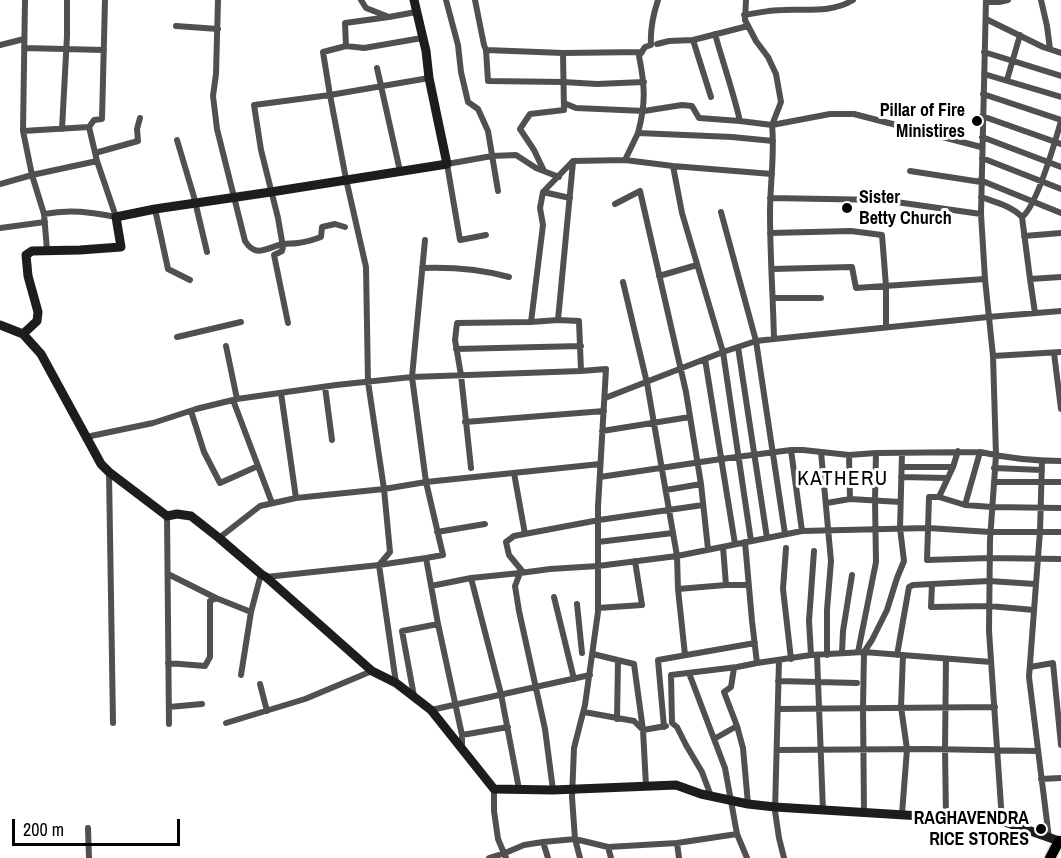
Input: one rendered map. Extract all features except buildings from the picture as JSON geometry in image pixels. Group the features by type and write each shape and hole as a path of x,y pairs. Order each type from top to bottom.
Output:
{"main road":[{"path":"23,334 37,321 38,312 28,276 26,255 32,251 121,247 116,217 195,202 447,164 414,0"},
{"path":"0,325 23,334 41,354 101,464 109,472 167,516 177,514 191,516 264,576 372,671 396,683 414,696 430,710 494,789 553,790 676,785 701,794 748,804 823,811 1002,821 1056,840 1050,858"}],"street":[{"path":"25,0 23,131 32,175 44,214 47,250"},
{"path":"62,129 67,0"},
{"path":"44,214 85,211 116,217 97,161 89,127 94,120 102,119 105,0"},
{"path":"218,0 213,96 217,129 245,241 249,248 269,249 321,237 322,227 335,224 345,227"},
{"path":"361,0 366,8 389,17"},
{"path":"446,0 458,45 468,102 478,109 488,131 498,191"},
{"path":"475,0 486,50 488,81 597,84 644,82"},
{"path":"625,160 638,133 644,111 644,82 639,56 645,47 651,45 653,13 658,0"},
{"path":"746,0 744,15 756,41 768,57 776,74 781,102 772,125 774,141 770,233 774,339"},
{"path":"744,15 780,10 830,9 854,0"},
{"path":"1002,821 989,632 990,532 996,455 993,356 981,214 981,147 986,1 1008,0"},
{"path":"1041,0 1050,49"},
{"path":"346,46 345,23 416,12"},
{"path":"986,20 1061,52"},
{"path":"176,26 218,29"},
{"path":"657,44 693,39 748,26"},
{"path":"715,34 740,121"},
{"path":"1007,80 1020,35"},
{"path":"396,683 379,565 390,552 384,489 368,382 366,267 346,179 323,52 346,46 364,48 422,38"},
{"path":"0,45 24,39"},
{"path":"693,39 711,97"},
{"path":"24,48 104,50"},
{"path":"486,50 563,53 642,52"},
{"path":"984,52 1061,76"},
{"path":"545,171 520,129 530,114 564,110 563,53"},
{"path":"377,68 400,171"},
{"path":"984,74 1061,97"},
{"path":"288,323 274,255 282,251 283,244 261,150 254,105 429,78"},
{"path":"983,94 1061,121 1058,143 1028,213 1022,217"},
{"path":"564,103 576,108 644,111 682,105 692,106 699,118 772,125 830,114 854,114 981,147"},
{"path":"982,116 1058,143"},
{"path":"95,153 138,141 137,129 140,118"},
{"path":"23,131 89,127"},
{"path":"638,133 774,141"},
{"path":"982,137 1061,167"},
{"path":"177,140 207,252"},
{"path":"486,235 460,240 447,164 492,156 516,155 536,168 559,177"},
{"path":"982,158 1061,189"},
{"path":"531,322 543,225 540,208 543,192 573,161 625,160 772,174"},
{"path":"0,184 97,161"},
{"path":"558,320 573,161"},
{"path":"673,166 682,213 723,352 739,456 748,542 748,585 757,663"},
{"path":"910,171 981,181 1061,213"},
{"path":"615,204 640,191 681,369 701,484 708,549"},
{"path":"543,192 570,198"},
{"path":"981,197 1000,204 1022,217 1035,313"},
{"path":"770,198 882,200 981,214"},
{"path":"155,209 168,269 190,280"},
{"path":"722,212 756,341 785,534"},
{"path":"0,228 45,222"},
{"path":"770,233 851,231 882,235 886,327"},
{"path":"1024,236 1061,233"},
{"path":"241,675 251,612 264,576 379,565 443,555 426,482 412,377 425,240"},
{"path":"659,276 697,265"},
{"path":"422,267 487,271 509,277"},
{"path":"772,269 852,267 856,288 985,279"},
{"path":"1030,279 1061,277"},
{"path":"623,282 647,383 677,556 685,655"},
{"path":"773,298 821,298"},
{"path":"605,398 756,341 1061,311"},
{"path":"471,468 455,340 457,323 579,321 581,371"},
{"path":"177,337 241,322"},
{"path":"225,346 235,400 272,503"},
{"path":"456,349 581,346"},
{"path":"738,347 767,538"},
{"path":"993,356 1057,352 1061,410"},
{"path":"705,359 735,544"},
{"path":"86,437 153,423 235,400 325,387 412,377 606,369 598,507 598,608 584,712 574,748 572,789 575,839 580,858"},
{"path":"325,387 332,440"},
{"path":"281,393 296,498"},
{"path":"191,411 204,452 220,483 258,466"},
{"path":"465,422 604,411"},
{"path":"602,431 690,417"},
{"path":"791,450 802,531"},
{"path":"600,477 791,450 849,455 980,452 1042,461 1061,461"},
{"path":"821,452 831,561 826,655"},
{"path":"939,497 958,452"},
{"path":"965,505 980,452"},
{"path":"864,812 861,652 876,562 876,453"},
{"path":"861,652 872,639 887,610 904,561 900,528 902,453"},
{"path":"849,455 850,499"},
{"path":"1042,461 1040,531 1029,677 1041,779 1059,858"},
{"path":"219,538 260,506 296,498 600,464"},
{"path":"902,467 953,467"},
{"path":"994,468 1042,470"},
{"path":"109,472 113,723"},
{"path":"514,473 525,534"},
{"path":"901,477 947,478"},
{"path":"994,482 1061,483"},
{"path":"666,490 701,484"},
{"path":"1061,508 965,505 939,497 929,497 927,560 1061,559"},
{"path":"827,503 850,499 900,502"},
{"path":"522,573 509,555 506,542 514,536 599,520 703,505"},
{"path":"167,516 169,724"},
{"path":"437,532 485,524"},
{"path":"431,585 471,578 677,556 802,531 928,528 990,532 1061,532"},
{"path":"598,542 673,532"},
{"path":"723,547 726,585"},
{"path":"786,548 783,589 791,659"},
{"path":"814,551 809,621 818,682 823,811"},
{"path":"426,558 462,735 462,749"},
{"path":"598,608 642,605 635,561"},
{"path":"522,573 515,586 545,729 553,790"},
{"path":"168,574 216,598 251,612"},
{"path":"842,653 843,631 852,575"},
{"path":"471,578 501,694 519,789"},
{"path":"902,814 906,749 901,707 900,655 909,587 989,580 1035,584"},
{"path":"932,584 931,607 989,606 1034,610"},
{"path":"678,589 748,585"},
{"path":"554,597 574,679"},
{"path":"168,663 205,666 210,657 210,601 216,598"},
{"path":"577,604 582,653"},
{"path":"414,696 402,632 438,624"},
{"path":"664,727 658,660 755,643"},
{"path":"568,655 593,652 634,664 643,730 646,786"},
{"path":"672,723 671,675 814,655 861,652 991,662"},
{"path":"946,659 946,817"},
{"path":"617,719 618,660"},
{"path":"779,661 776,807 779,838 784,858"},
{"path":"1030,667 1053,663 1061,745"},
{"path":"734,668 731,687 724,692 743,748 748,804"},
{"path":"226,723 305,699 372,671"},
{"path":"689,673 725,768 737,834 747,858"},
{"path":"430,710 590,675"},
{"path":"778,681 857,683"},
{"path":"260,684 267,711"},
{"path":"169,707 202,704"},
{"path":"778,709 995,707"},
{"path":"584,712 634,721 643,730"},
{"path":"643,730 664,727 672,723"},
{"path":"672,723 677,727 702,772 711,796"},
{"path":"714,739 737,726"},
{"path":"462,735 508,727"},
{"path":"777,750 1037,751"},
{"path":"1041,779 1061,778"},
{"path":"494,789 494,812 498,839 506,856"},
{"path":"88,828 89,858"},
{"path":"489,858 506,856 524,845 543,842 575,839 608,847 677,843 737,834"},
{"path":"543,842 549,858"},
{"path":"677,843 680,858"},
{"path":"608,847 611,858"}],"place":[{"name":"Pillar of Fire Ministires","path":"977,121"},
{"name":"Sister Betty Church","path":"847,208"},
{"name":"RAGHAVENDRA RICE STORES","path":"1041,829"}],"district":[{"name":"KATHERU","path":"843,479"}]}
